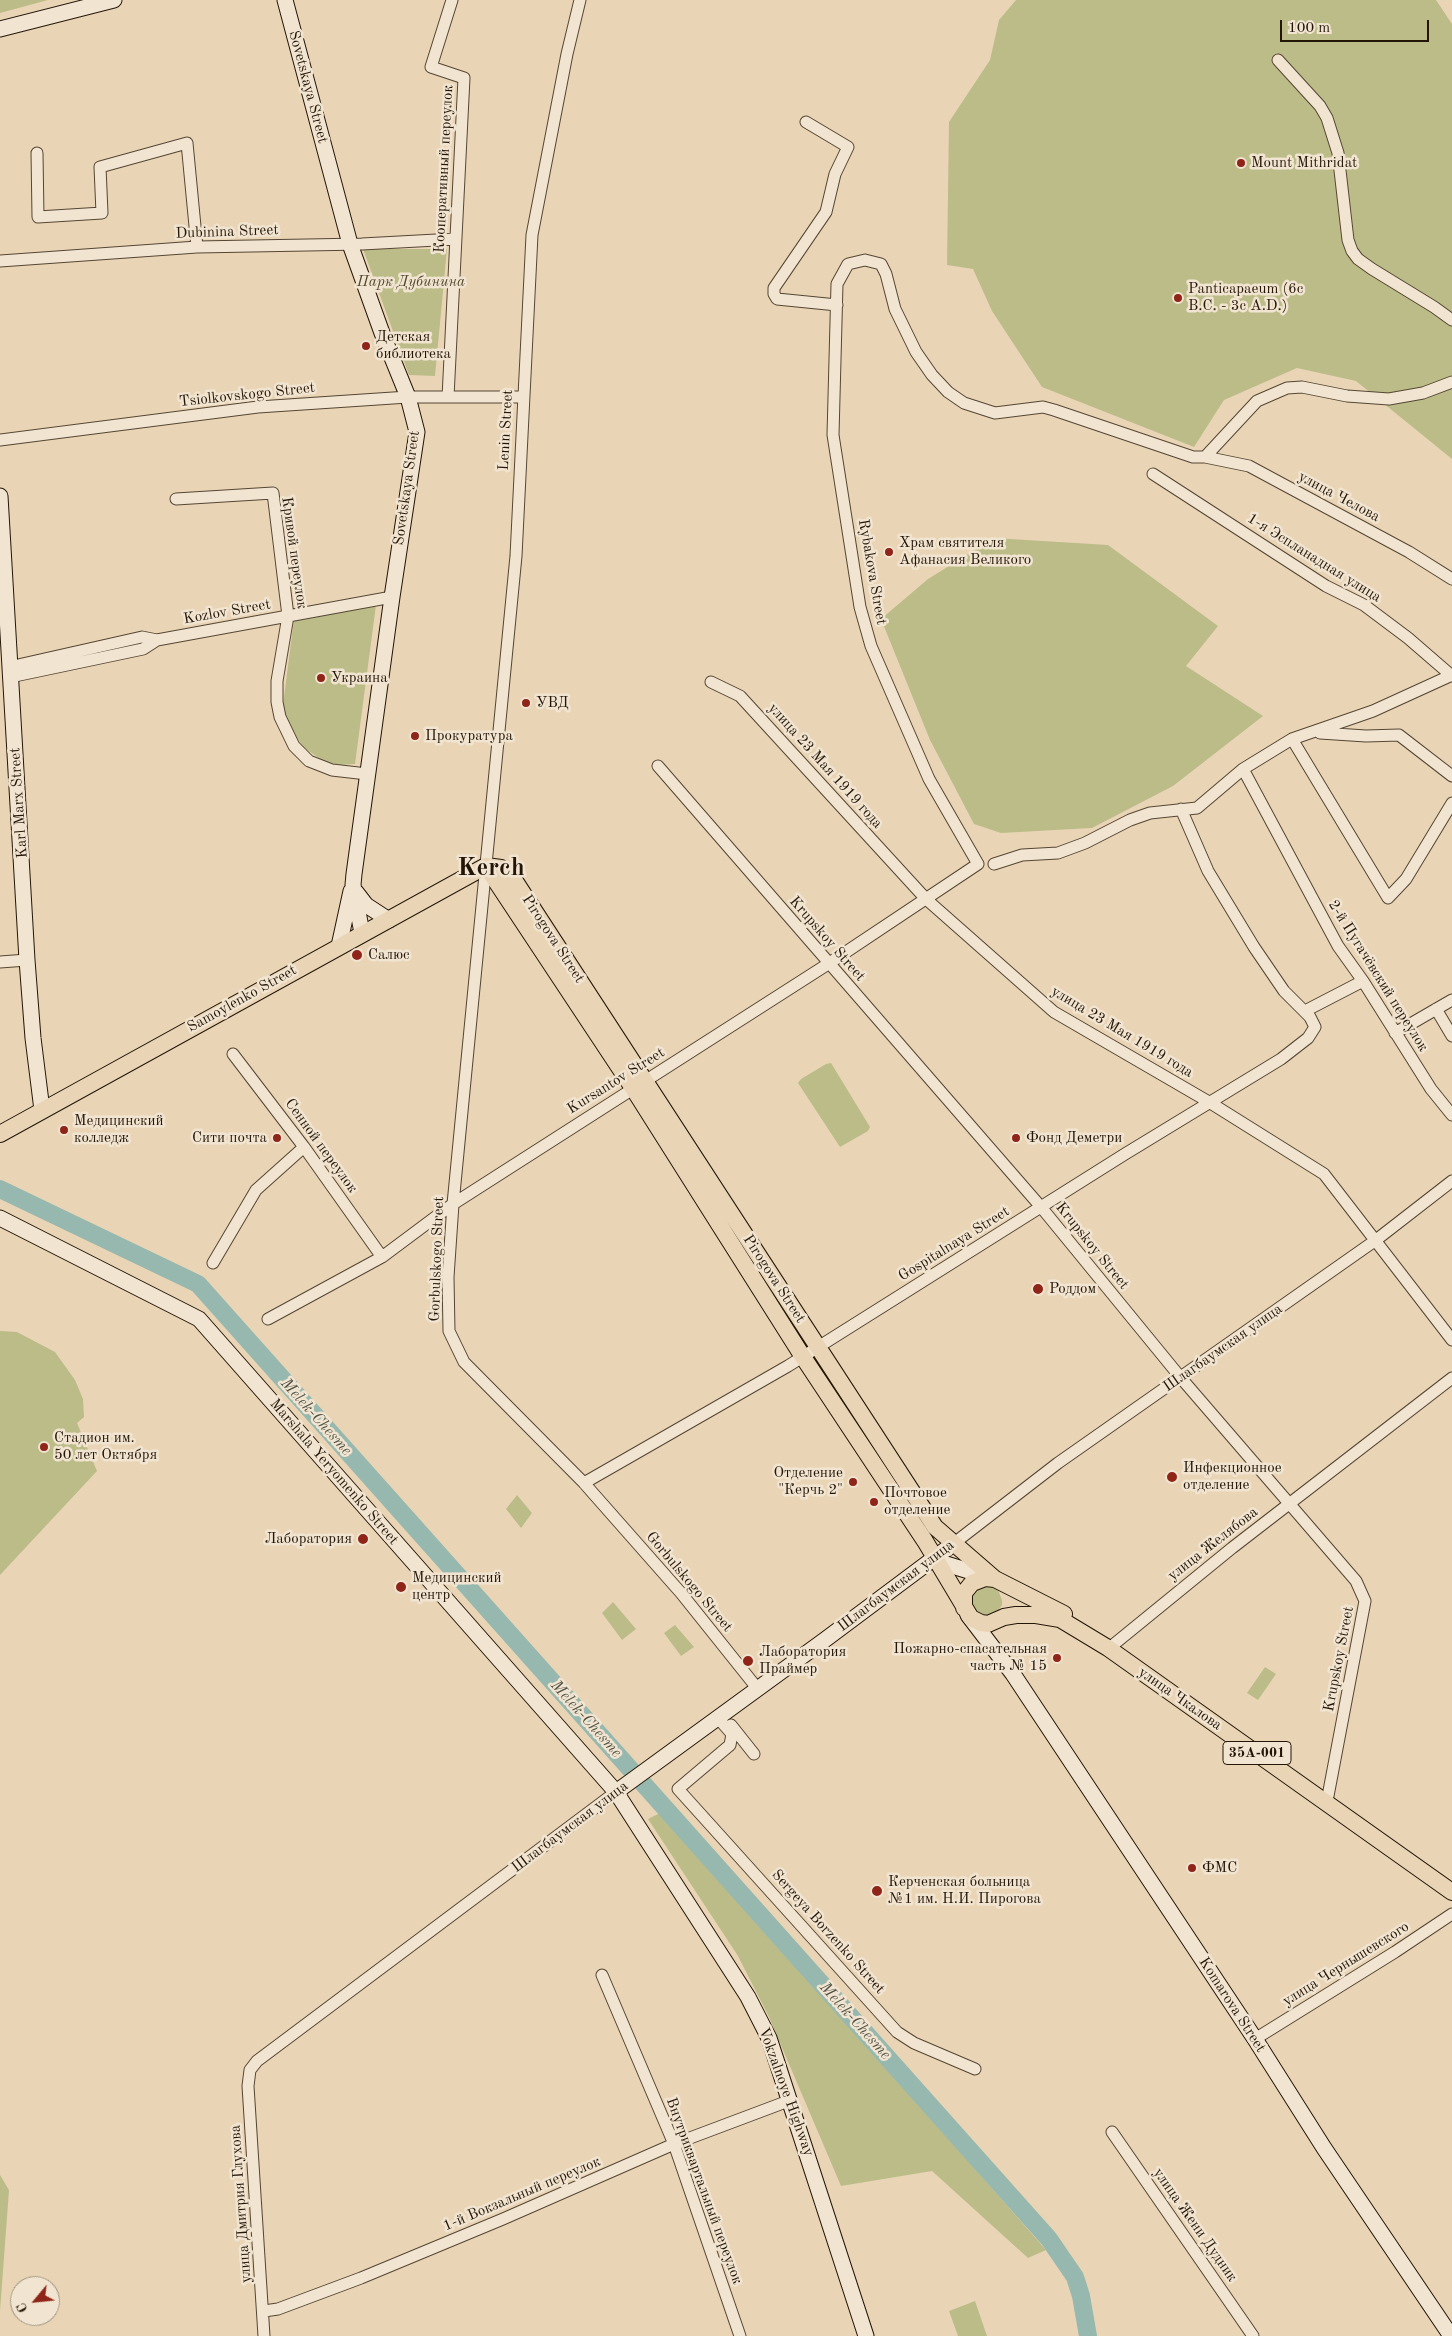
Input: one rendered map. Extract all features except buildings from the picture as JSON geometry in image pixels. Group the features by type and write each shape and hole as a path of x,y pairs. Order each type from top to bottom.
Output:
{"main road":[{"path":"0,29 114,0"},
{"name":"Sovetskaya Street","path":"285,0 350,244 382,333 408,397 418,432 392,596 353,885 362,933"},
{"name":"Karl Marx Street","path":"0,496 7,672 21,836 33,1038 42,1110"},
{"name":"Samoylenko Street","path":"0,1134 486,866"},
{"name":"Pirogova Street","path":"486,866 501,868 511,875 640,1084 803,1357 935,1557"},
{"path":"353,885 366,905 389,920"},
{"path":"339,946 353,885"},
{"name":"Pirogova Street","path":"640,1084 818,1348 934,1527 997,1580"},
{"name":"Marshala Yeryomenko Street","path":"0,1218 199,1319 620,1789"},
{"name":"Шлагбаумская улица","path":"620,1789 953,1544"},
{"path":"935,1557 946,1564 997,1580 1007,1590 1009,1596 1010,1604 1002,1618"},
{"name":"Komarova Street","path":"935,1557 966,1611 1013,1674 1255,2039 1324,2148 1451,2336"},
{"path":"966,1611 964,1593 972,1583 985,1578 997,1580"},
{"name":"улица Чкалова","path":"997,1580 1062,1616 1110,1646 1452,1885"},
{"name":"улица Чкалова","path":"966,1611 981,1623 988,1624 1002,1618 1036,1615 1062,1616"},
{"name":"Komarova Street","path":"1002,1618 996,1632 997,1641 1013,1674"},
{"name":"Vokzalnoye Highway","path":"620,1789 748,1997 769,2038 791,2100 866,2336"},
{"name":"улица Чкалова","path":"1327,1799 1452,1892"}],"street":[{"name":"Кооперативный переулок","path":"448,397 464,78 431,67 452,0"},
{"name":"Lenin Street","path":"486,866 516,556 532,235 566,54 580,0"},
{"path":"1278,60 1320,106 1328,118 1338,153 1348,240 1352,251 1358,259 1372,269 1452,320"},
{"path":"806,122 848,147 835,174 826,212 774,288 774,294 777,299 837,305"},
{"path":"37,153 38,218 102,213 100,167 187,143 197,247"},
{"name":"Dubinina Street","path":"0,261 197,247 350,244 455,239"},
{"name":"Rybakova Street","path":"881,264 866,260 848,264 837,284 833,435 860,607 871,646 929,779 978,864"},
{"name":"улица Челова","path":"881,264 886,274 895,309 916,352 932,375 948,392 964,403 979,410 995,413 1048,408 1193,457 1205,456 1249,466 1409,552 1452,579"},
{"path":"1205,456 1257,401 1287,388 1302,387 1347,396 1389,399 1423,393 1452,382"},
{"name":"Tsiolkovskogo Street","path":"0,440 258,407 408,397 523,398"},
{"name":"1-я Эспланадная улица","path":"1153,474 1326,586 1364,605 1408,638 1452,675"},
{"name":"Кривой переулок","path":"176,499 273,492 288,616 277,681 277,702 286,732 301,753 319,766 340,772 367,774"},
{"name":"Kozlov Street","path":"7,672 142,637 157,640 392,596"},
{"path":"994,864 1022,855 1058,853 1085,843 1130,820 1150,813 1197,808 1243,769 1292,739 1316,733 1373,711 1452,675"},
{"name":"улица 23 Мая 1919 года","path":"711,682 740,696 926,899 1054,1012 1209,1102 1324,1174 1452,1340"},
{"path":"1316,733 1366,736 1399,735 1452,776"},
{"path":"1292,739 1388,898 1406,879 1452,802"},
{"name":"Krupskoy Street","path":"658,766 1041,1207 1181,1378 1290,1502 1356,1581 1365,1601 1327,1799"},
{"name":"2-й Пугачёвский переулок","path":"1243,769 1338,946 1363,981 1431,1089 1452,1115"},
{"path":"1180,809 1208,872 1254,947 1284,991 1304,1011 1363,981"},
{"name":"Kursantov Street","path":"268,1319 382,1257 453,1204 828,964 978,864"},
{"name":"Gorbulskogo Street","path":"486,866 453,1204 448,1277 449,1332 464,1362 584,1483 681,1593 757,1688"},
{"path":"0,962 27,960"},
{"path":"1395,1033 1452,1000"},
{"path":"1436,1009 1452,1036"},
{"name":"Gospitalnaya Street","path":"584,1483 818,1348 1209,1102 1281,1059 1308,1038 1315,1027 1304,1011"},
{"name":"Сенной переулок","path":"233,1054 304,1147 382,1257"},
{"path":"213,1263 256,1190 304,1147"},
{"name":"Шлагбаумская улица","path":"953,1544 1058,1463 1376,1240 1452,1181"},
{"name":"улица Желябова","path":"1110,1646 1290,1502 1452,1378"},
{"path":"719,1716 754,1754"},
{"name":"Sergeya Borzenko Street","path":"734,1732 730,1745 678,1789 897,2032 914,2043 975,2069"},
{"name":"Шлагбаумская улица","path":"250,2070 257,2061 620,1789"},
{"name":"улица Чернышевского","path":"1255,2039 1395,1952 1452,1914"},
{"name":"Внутриквартальный переулок","path":"602,1975 674,2144 740,2336"},
{"name":"улица Дмитрия Глухова","path":"250,2070 248,2086 264,2311 264,2336"},
{"name":"1-й Вокзальный переулок","path":"264,2311 278,2309 361,2278 503,2219 674,2144 791,2100"},
{"name":"улица Жени Дудник","path":"1112,2132 1253,2336"}],"green space":[{"path":"0,0 48,0 0,13"},
{"path":"1016,0 1436,0 1452,24 1452,459 1356,381 1297,368 1224,400 1194,447 1042,387 992,311 973,269 947,265 949,122 990,60 999,20"},
{"name":"Парк Дубинина","path":"363,249 447,249 435,376 409,375"},
{"path":"994,538 1108,545 1218,626 1186,666 1263,716 1173,786 1092,828 1001,833 974,824 930,740 881,619 928,579"},
{"path":"376,605 355,764 339,765 323,761 303,747 288,722 283,705 294,619"},
{"path":"831,1063 870,1127 868,1131 840,1147 798,1083 801,1079"},
{"name":"Стадион им. 50 лет Октября","path":"0,1331 17,1332 55,1352 75,1380 83,1399 84,1417 77,1423 97,1471 0,1575"},
{"path":"517,1495 532,1513 521,1528 506,1509"},
{"path":"979,1586 994,1587 998,1590 1002,1605 996,1614 986,1617 971,1609 971,1593"},
{"path":"613,1602 636,1629 622,1640 602,1613"},
{"path":"675,1625 694,1647 681,1656 664,1633"},
{"path":"1265,1667 1276,1674 1258,1700 1247,1693"},
{"path":"662,1812 1046,2250 1028,2258 932,2171 841,2186 769,2017 738,1956 648,1819"},
{"path":"0,2175 9,2190 0,2311"},
{"path":"975,2301 987,2336 958,2336 949,2311"}],"waterway":[{"name":"Melek-Chesme","path":"0,1189 198,1284 1049,2239 1075,2277 1081,2296 1088,2336"}],"place":[{"name":"Mount Mithridat","path":"1241,163"},
{"name":"Panticapaeum (6c B.C. - 3c A.D.)","path":"1178,298"},
{"name":"Детская библиотека","path":"366,346"},
{"name":"Храм святителя Афанасия Великого","path":"889,552"},
{"name":"Украина","path":"321,678"},
{"name":"УВД","path":"526,703"},
{"name":"Прокуратура","path":"415,736"},
{"name":"Салюс","path":"357,955"},
{"name":"Медицинский колледж","path":"64,1130"},
{"name":"Сити почта","path":"277,1138"},
{"name":"Фонд Деметри","path":"1016,1138"},
{"name":"Роддом","path":"1038,1289"},
{"name":"Стадион им. 50 лет Октября","path":"44,1447"},
{"name":"Инфекционное отделение","path":"1172,1477"},
{"name":"Отделение \"Керчь 2\"","path":"853,1482"},
{"name":"Почтовое отделение","path":"874,1502"},
{"name":"Лаборатория","path":"363,1539"},
{"name":"Медицинский центр","path":"401,1587"},
{"name":"Пожарно-спасательная часть № 15","path":"1057,1658"},
{"name":"Лаборатория Праймер","path":"748,1661"},
{"name":"ФМС","path":"1192,1868"},
{"name":"Керченская больница №1 им. Н.И. Пирогова","path":"877,1891"}],"district":[{"name":"Kerch","path":"491,868"}]}
